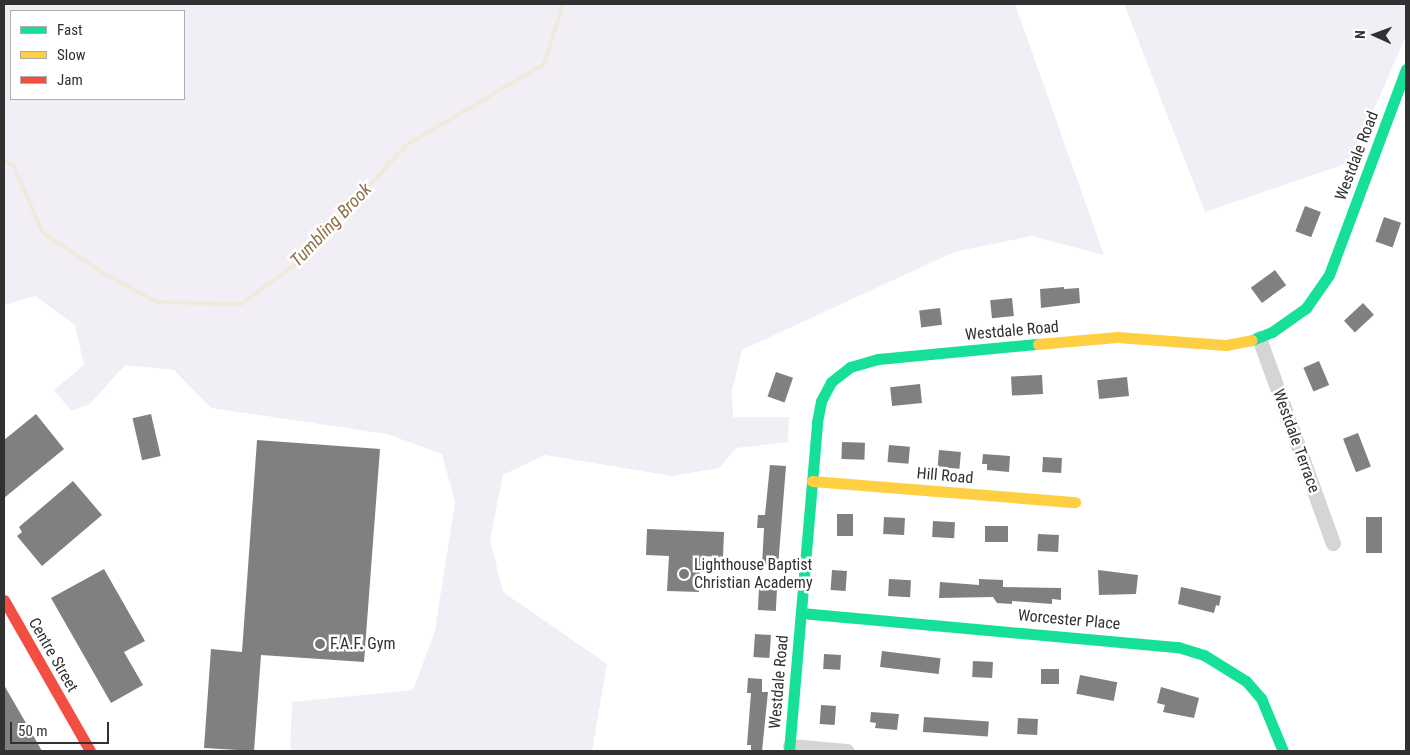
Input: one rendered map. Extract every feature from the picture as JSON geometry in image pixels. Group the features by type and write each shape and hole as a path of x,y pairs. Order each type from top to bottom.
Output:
{"street":[{"name":"Westdale Road","path":"790,749 817,422 823,394 836,376 858,363 1117,337 1219,345 1259,338 1296,317 1323,286 1406,69"},
{"name":"Westdale Terrace","path":"1259,338 1333,543"},
{"name":"Hill Road","path":"812,481 1075,502"},
{"name":"Centre Street","path":"4,600 90,751"},
{"name":"Worcester Place","path":"801,613 1153,644 1204,655 1246,681 1261,698 1284,751"},
{"path":"790,749 847,751"}],"shaded area":[{"path":"4,4 1015,4 1104,255 1032,236 954,252 742,350 732,391 733,417 789,417 788,442 736,448 719,468 672,476 545,455 503,475 490,539 503,592 607,664 592,751 290,751 292,702 413,690 435,631 455,502 442,454 387,434 211,408 174,370 125,365 90,404 71,411 54,390 84,365 75,325 35,296 4,305"},
{"path":"1124,4 1406,4 1406,36 1351,162 1205,212"}],"building":[{"path":"1305,206 1321,212 1311,237 1295,231"},
{"path":"1384,217 1401,223 1393,247 1376,242"},
{"path":"1275,270 1286,285 1262,303 1251,288"},
{"path":"1064,287 1064,289 1079,288 1080,303 1041,308 1040,289"},
{"path":"1012,298 1014,316 992,318 990,300"},
{"path":"1363,303 1374,315 1355,332 1344,321"},
{"path":"940,308 942,325 921,327 919,311"},
{"path":"1319,361 1329,385 1314,392 1303,368"},
{"path":"776,372 793,378 785,402 768,397"},
{"path":"1042,375 1043,394 1012,396 1011,377"},
{"path":"1127,377 1129,396 1099,399 1097,380"},
{"path":"920,384 922,403 892,406 890,387"},
{"path":"36,414 64,449 4,498 4,440"},
{"path":"151,414 161,456 142,460 132,418"},
{"path":"1358,433 1371,467 1356,472 1343,439"},
{"path":"257,440 380,449 364,662 261,655 254,751 204,748 211,649 242,652"},
{"path":"842,442 865,443 864,460 841,459"},
{"path":"889,445 910,447 908,464 888,462"},
{"path":"939,450 961,452 959,469 938,467"},
{"path":"983,454 1010,456 1009,472 987,470 987,464 982,464"},
{"path":"1043,457 1062,458 1061,473 1042,472"},
{"path":"770,465 786,466 778,567 762,565 764,528 757,528 758,515 765,515"},
{"path":"73,481 102,515 42,566 17,536 22,532 19,527"},
{"path":"837,514 853,514 853,536 837,536"},
{"path":"884,517 905,518 904,535 883,534"},
{"path":"1366,517 1382,517 1382,553 1366,553"},
{"path":"933,521 955,522 954,538 932,537"},
{"path":"985,526 1008,526 1008,542 985,542"},
{"name":"Lighthouse Baptist Christian Academy","path":"647,529 724,532 723,557 701,556 699,592 667,591 669,556 646,555"},
{"path":"1038,534 1059,535 1058,552 1037,551"},
{"path":"104,569 145,641 124,652 143,685 111,703 51,598"},
{"path":"832,570 847,571 846,591 831,590"},
{"path":"1098,570 1138,575 1136,594 1099,595"},
{"path":"889,579 911,580 910,597 888,596"},
{"path":"979,579 1003,580 1003,587 1061,588 1061,600 1052,599 1052,604 1012,601 1012,604 997,603 993,597 939,598 940,582 979,585"},
{"path":"1181,587 1221,596 1219,606 1216,605 1214,613 1178,604"},
{"path":"759,588 777,589 776,611 758,610"},
{"path":"755,634 771,635 769,658 753,657"},
{"path":"882,651 941,658 939,674 880,667"},
{"path":"824,654 841,655 840,670 823,669"},
{"path":"973,661 993,662 992,678 972,677"},
{"path":"1041,669 1059,669 1059,684 1041,684"},
{"path":"1080,675 1117,682 1114,701 1076,694"},
{"path":"748,678 762,679 762,692 768,692 762,751 751,751 751,745 747,745 751,693 747,693"},
{"path":"4,685 42,751 4,751"},
{"path":"1161,687 1199,698 1194,718 1163,712 1165,705 1157,703"},
{"path":"821,705 836,706 835,725 820,724"},
{"path":"871,712 899,714 897,730 875,728 876,723 870,722"},
{"path":"924,717 989,722 988,736 923,732"},
{"path":"1018,718 1038,719 1037,735 1017,734"}],"waterway":[{"name":"Tumbling Brook","path":"4,161 13,165 43,233 105,274 157,302 241,304 303,259 405,146 544,64 563,4"}],"traffic: fast":[{"path":"1252,340 1272,332 1306,308 1329,275 1406,69"},
{"path":"789,751 817,422 821,401 831,382 850,367 878,359 1038,344"},
{"path":"801,613 1178,647 1204,655 1246,681 1261,698 1283,751"}],"traffic: slow":[{"path":"1038,344 1117,337 1226,345 1252,340"},
{"path":"812,481 1075,502"}],"traffic: jam":[{"path":"4,600 90,751"}],"place":[{"name":"Lighthouse Baptist Christian Academy","path":"684,574"},
{"name":"F.A.F. Gym","path":"320,644"}]}
